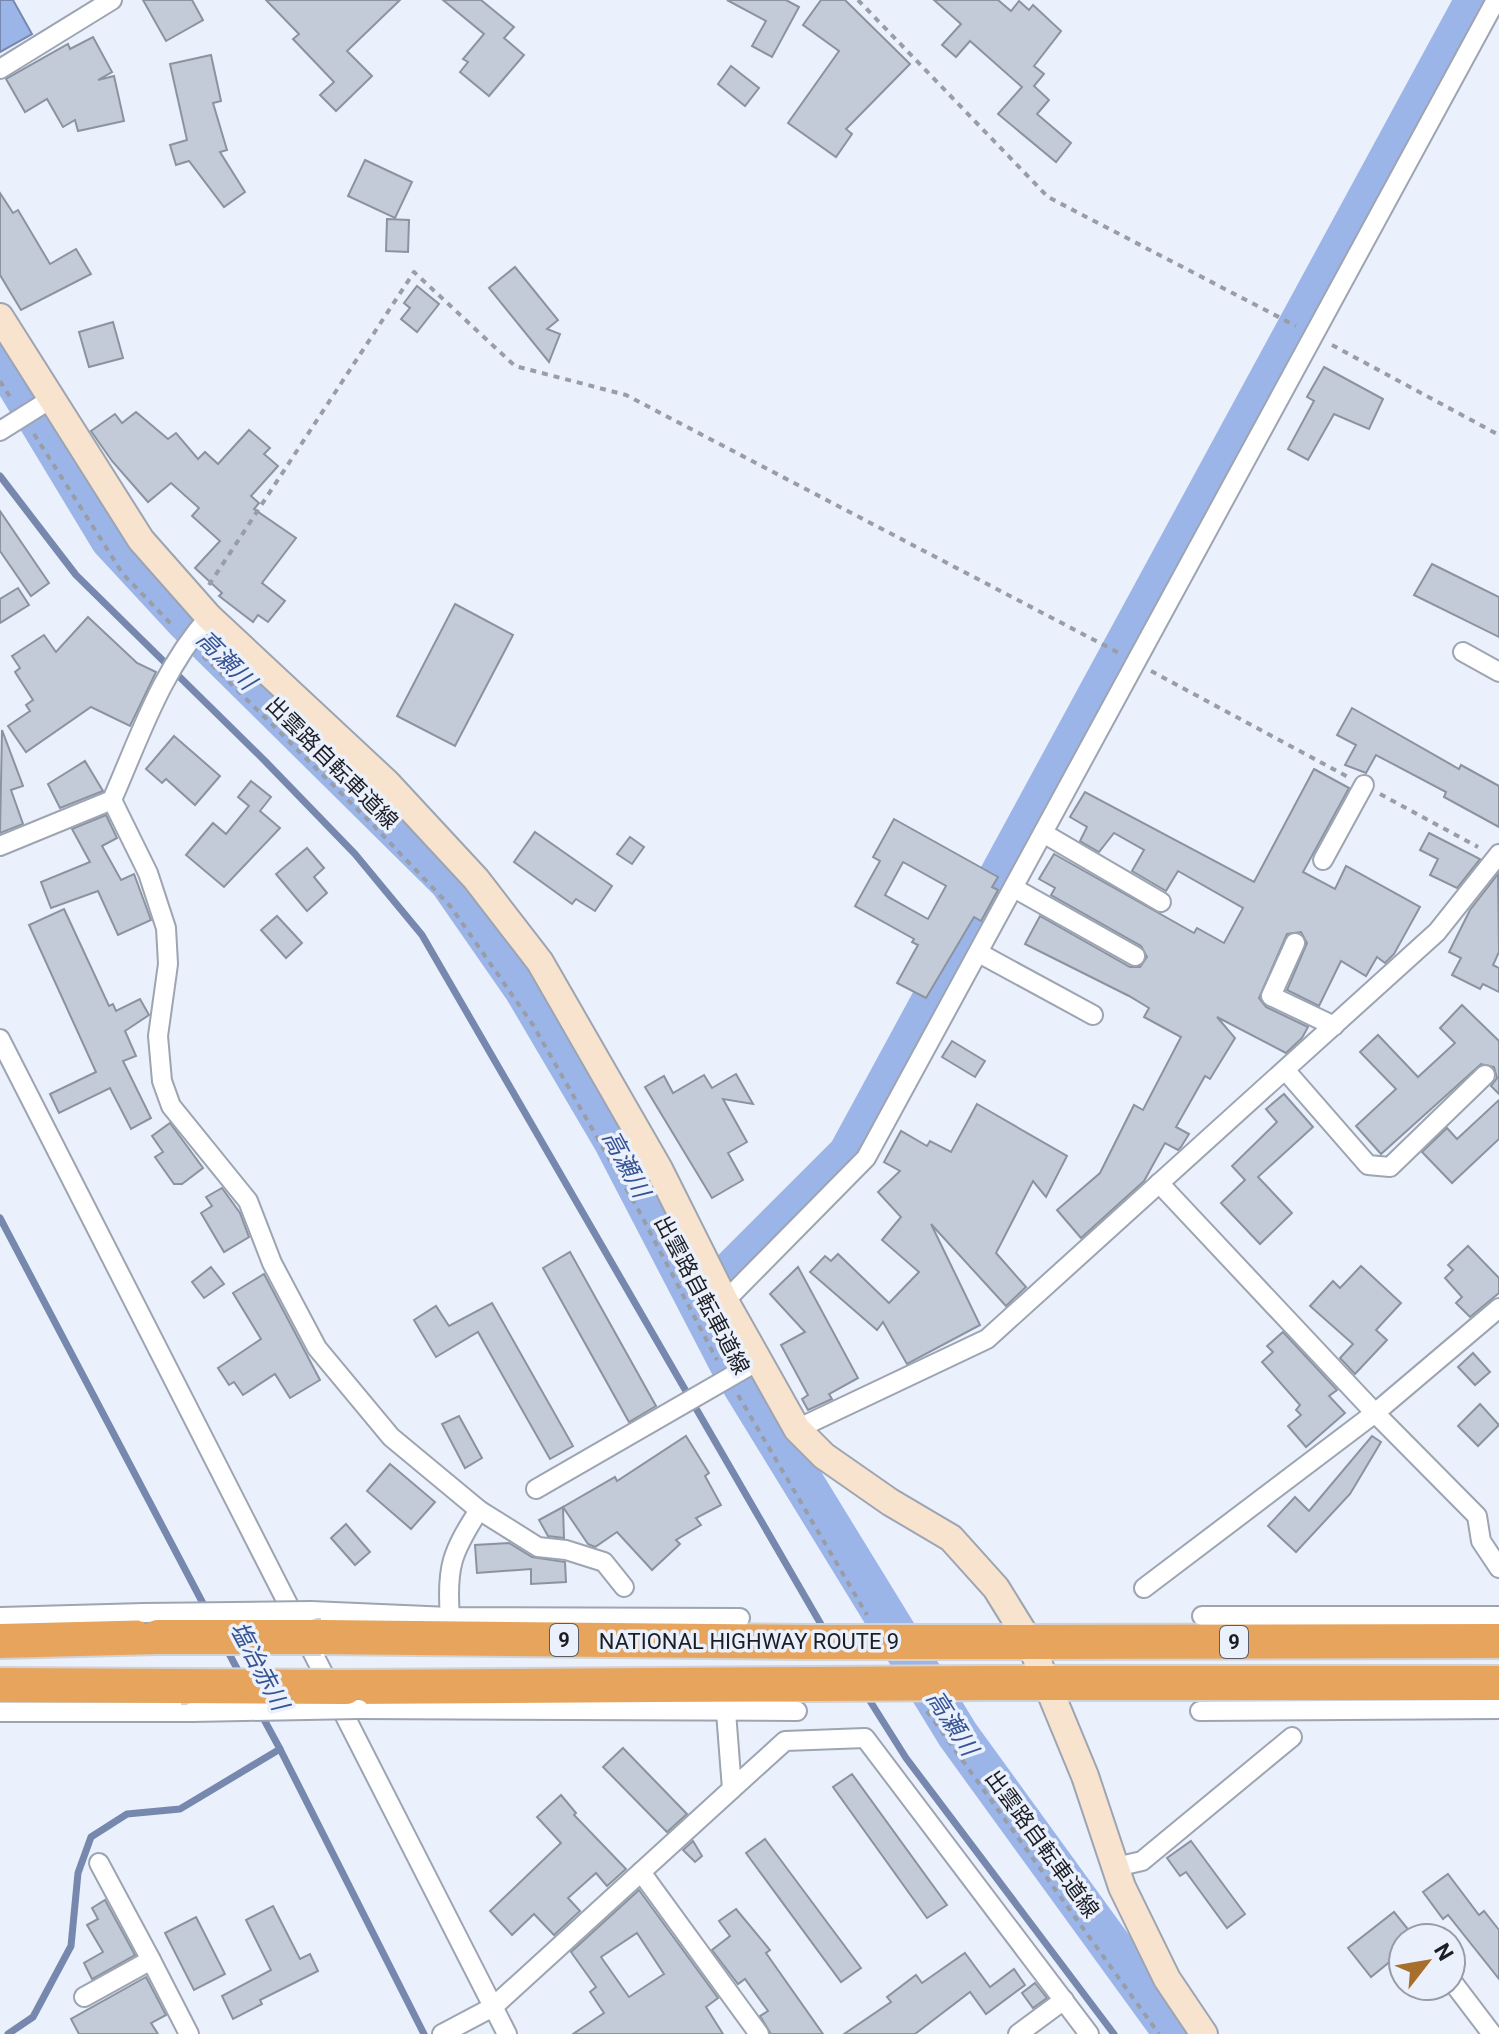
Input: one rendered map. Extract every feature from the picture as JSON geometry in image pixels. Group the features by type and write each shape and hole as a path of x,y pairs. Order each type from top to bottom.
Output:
{"highway":[{"name":"NATIONAL HIGHWAY ROUTE 9","path":"0,1641 151,1625 316,1624 734,1630 807,1642 1499,1641"},
{"name":"NATIONAL HIGHWAY ROUTE 9","path":"0,1685 46,1686 186,1699 352,1698 773,1684 805,1698 988,1683 1499,1683"}],"street":[{"path":"0,69 112,0"},
{"path":"725,1301 866,1158 1496,0"},
{"path":"0,317 141,540 203,610 387,783 476,879 540,962 659,1169 725,1301 797,1429 824,1456 890,1502 951,1538 996,1588 1030,1643 1085,1776 1116,1867 1167,1979 1204,2034"},
{"path":"0,431 51,399"},
{"path":"0,846 112,800 164,681 203,610"},
{"path":"1463,652 1499,672"},
{"path":"1323,860 1364,785"},
{"path":"112,800 148,873 166,928 168,964 158,1036 162,1081 171,1106 248,1201 272,1263 317,1348 391,1437 479,1510 538,1547 566,1550 604,1562 624,1587"},
{"path":"1043,833 1161,902"},
{"path":"797,1429 987,1339 1437,932 1498,857"},
{"path":"1014,888 1135,956"},
{"path":"1295,943 1271,996 1334,1026"},
{"path":"979,953 1093,1015"},
{"path":"0,1039 507,2034"},
{"path":"1286,1071 1368,1165 1390,1167 1485,1075"},
{"path":"1159,1183 1375,1413 1477,1516 1481,1541 1499,1568"},
{"path":"1144,1588 1375,1413 1499,1308"},
{"path":"536,1489 758,1361"},
{"path":"450,1617 447,1579 458,1543 479,1510"},
{"path":"1202,1616 1499,1616"},
{"path":"1327,1642 1373,1616"},
{"path":"0,1617 151,1625"},
{"path":"316,1624 450,1617 692,1618 734,1630"},
{"path":"692,1618 734,1630"},
{"path":"1340,1683 1385,1710"},
{"path":"733,1712 773,1684"},
{"path":"46,1686 78,1712"},
{"path":"352,1698 733,1712 805,1698"},
{"path":"0,1712 78,1712 186,1699"},
{"path":"1200,1711 1499,1709"},
{"path":"732,1789 733,1712"},
{"path":"1116,1867 1142,1861 1292,1737"},
{"path":"442,2034 493,2007 785,1741 865,1738 1089,2034"},
{"path":"99,1863 189,2034"},
{"path":"641,1872 759,2034"},
{"path":"84,1997 151,1960"},
{"path":"1018,2034 1064,2000"},
{"path":"1467,2001 1492,2034"}],"path":[{"path":"858,0 1048,197 1499,435"},
{"path":"203,610 414,272 515,366 626,395 1134,661 1498,857"},
{"path":"0,381 16,407"},
{"name":"出雲路自転車道線","path":"33,432 123,574 451,907 533,1025 639,1211 727,1377 873,1625"},
{"name":"出雲路自転車道線","path":"919,1698 1159,2034"}],"water":[{"path":"0,0 13,0 32,34 0,52"}],"building":[{"path":"143,0 192,0 203,20 166,41"},
{"path":"266,0 400,0 347,51 372,76 336,111 320,95 334,82 293,39 299,34"},
{"path":"443,0 481,0 514,27 504,38 524,55 489,96 460,72 468,62 463,59 484,34"},
{"path":"727,0 786,0 799,7 772,57 752,46 766,21"},
{"path":"821,0 845,0 910,64 846,129 852,134 836,157 788,123 839,51 803,25"},
{"path":"934,0 998,0 1011,11 1019,1 1029,10 1033,5 1061,31 1034,66 1044,74 1034,86 1049,100 1037,114 1071,143 1056,162 998,114 1022,87 970,41 956,57 942,45 961,24"},
{"path":"93,37 112,72 98,80 114,76 124,121 78,131 75,120 63,127 47,99 25,112 6,79 68,44 70,49"},
{"path":"211,55 221,101 213,103 227,150 220,152 245,192 224,207 189,161 176,165 170,145 187,140 170,64"},
{"path":"731,66 759,88 745,106 718,84"},
{"path":"365,160 412,182 395,218 348,196"},
{"path":"0,193 13,213 18,210 50,264 76,249 91,274 21,310 0,275"},
{"path":"387,219 409,220 408,252 386,251"},
{"path":"515,267 558,320 547,329 560,334 549,362 489,288"},
{"path":"417,286 439,304 417,332 401,319 410,308 404,303"},
{"path":"113,322 123,358 89,367 79,332"},
{"path":"1324,367 1383,399 1369,429 1334,414 1308,460 1288,449 1314,401 1307,397"},
{"path":"136,412 168,439 176,433 198,459 205,452 218,464 249,430 270,448 264,454 278,466 251,496 259,503 254,509 296,538 262,583 285,601 268,622 258,615 253,622 219,596 222,593 195,568 220,541 192,516 199,508 171,483 148,502 112,461 91,431 115,414 122,423"},
{"path":"0,511 49,583 31,596 0,551"},
{"path":"1432,564 1499,597 1499,637 1414,595"},
{"path":"18,588 29,605 0,623 0,599"},
{"path":"455,604 513,635 455,746 397,716"},
{"path":"88,617 137,663 156,672 130,726 91,707 26,752 8,726 30,711 26,705 33,700 15,672 20,668 12,656 44,635 56,652"},
{"path":"1352,708 1459,769 1461,765 1499,786 1499,827 1444,797 1446,792 1376,755 1366,773 1345,765 1356,745 1337,735"},
{"path":"2,730 23,786 11,790 23,824 0,833"},
{"path":"174,736 220,776 195,805 166,779 162,783 146,769"},
{"path":"85,761 103,791 60,808 48,784"},
{"path":"1314,769 1349,788 1303,872 1335,889 1346,866 1420,907 1394,954 1385,963 1377,957 1366,976 1341,961 1319,1006 1287,990 1307,943 1301,932 1287,934 1259,998 1266,1007 1308,1027 1302,1038 1286,1053 1217,1017 1235,1038 1210,1079 1205,1076 1176,1127 1189,1134 1181,1147 1178,1150 1165,1143 1144,1181 1081,1238 1057,1210 1100,1173 1134,1105 1143,1110 1181,1037 1144,1017 1149,1008 1129,996 1025,944 1040,916 1130,967 1140,967 1147,957 1141,946 1051,895 1055,888 1039,879 1054,854 1194,933 1197,928 1224,943 1243,908 1178,871 1166,891 1132,871 1144,850 1114,833 1099,852 1080,841 1087,827 1070,817 1085,792 1254,882"},
{"path":"251,781 271,797 260,811 280,828 224,887 186,855 213,823 226,834 249,806 238,797"},
{"path":"106,815 117,838 102,846 121,880 134,874 151,920 118,935 98,891 51,908 41,882 90,862 72,829"},
{"path":"894,819 998,877 992,887 998,890 981,921 974,917 926,998 897,983 918,945 912,942 914,939 855,906 880,861 873,857","holes":["903,862 946,886 928,919 885,895"]},
{"path":"535,832 612,886 595,911 576,899 572,904 514,862"},
{"path":"1429,833 1480,859 1457,888 1430,875 1438,859 1420,850"},
{"path":"630,837 644,847 632,864 617,854"},
{"path":"307,848 324,868 314,877 327,893 307,911 276,874"},
{"path":"1498,874 1499,952 1493,965 1499,968 1499,992 1483,984 1480,989 1452,975 1461,958 1449,952 1470,910"},
{"path":"64,909 109,1006 113,1004 116,1011 140,999 149,1015 125,1031 136,1056 123,1061 151,1118 131,1129 110,1088 59,1113 50,1094 96,1072 29,925"},
{"path":"277,916 302,943 286,958 261,930"},
{"path":"1462,1005 1499,1041 1499,1094 1491,1086 1497,1078 1494,1067 1481,1064 1381,1154 1356,1126 1396,1089 1360,1052 1378,1035 1418,1077 1455,1043 1440,1028"},
{"path":"952,1041 985,1061 975,1077 942,1057"},
{"path":"736,1074 753,1104 723,1099 747,1142 728,1153 743,1180 712,1198 645,1087 664,1076 673,1093 704,1075 712,1088"},
{"path":"1284,1094 1313,1127 1258,1177 1292,1213 1260,1244 1221,1203 1245,1180 1232,1166 1277,1122 1266,1109"},
{"path":"1499,1100 1499,1139 1452,1183 1422,1152 1447,1128 1457,1139"},
{"path":"977,1104 1067,1156 1046,1197 1033,1181 996,1253 1026,1287 1006,1306 931,1224 980,1325 907,1364 883,1322 877,1330 810,1272 825,1256 831,1261 838,1254 889,1303 919,1272 882,1240 901,1217 878,1192 900,1171 884,1162 901,1131 927,1146 930,1141 951,1152"},
{"path":"170,1123 203,1168 182,1184 174,1184 155,1157 163,1152 152,1136"},
{"path":"222,1188 240,1213 249,1237 224,1252 201,1213 212,1206 206,1197"},
{"path":"1468,1246 1499,1278 1499,1293 1470,1317 1456,1303 1462,1297 1445,1278 1453,1270 1448,1265"},
{"path":"570,1252 656,1406 629,1422 543,1268"},
{"path":"1361,1266 1401,1303 1376,1330 1387,1340 1355,1374 1340,1358 1353,1344 1310,1306 1333,1281 1340,1288"},
{"path":"211,1267 224,1284 204,1298 192,1282"},
{"path":"798,1267 858,1378 829,1394 832,1399 808,1410 802,1399 808,1395 781,1345 805,1332 770,1294"},
{"path":"264,1274 320,1380 290,1398 275,1374 243,1395 234,1382 229,1385 218,1368 261,1339 233,1293"},
{"path":"492,1303 573,1446 550,1459 478,1332 436,1357 414,1320 436,1306 449,1326"},
{"path":"1283,1332 1337,1390 1329,1396 1345,1413 1306,1447 1288,1426 1301,1415 1296,1410 1300,1405 1262,1362 1273,1352 1267,1346"},
{"path":"1473,1353 1490,1372 1475,1385 1458,1367"},
{"path":"1480,1404 1499,1425 1478,1446 1458,1426"},
{"path":"459,1416 482,1458 465,1468 442,1424"},
{"path":"686,1436 709,1473 705,1476 721,1505 696,1518 701,1525 676,1540 680,1544 652,1570 617,1532 595,1547 588,1544 563,1507 615,1477 617,1481"},
{"path":"1372,1436 1381,1442 1350,1494 1296,1552 1268,1526 1295,1497 1309,1511"},
{"path":"390,1464 435,1502 411,1529 367,1491"},
{"path":"563,1507 564,1538 548,1536 539,1520"},
{"path":"346,1524 370,1552 355,1565 331,1538"},
{"path":"509,1543 532,1557 565,1562 566,1582 531,1584 531,1569 477,1573 475,1545"},
{"path":"623,1748 687,1814 667,1832 603,1767"},
{"path":"852,1774 947,1905 927,1918 833,1787"},
{"path":"561,1795 576,1813 574,1815 626,1869 607,1886 596,1873 568,1898 580,1911 554,1935 534,1914 512,1935 490,1911 561,1843 537,1817"},
{"path":"765,1839 861,1968 841,1982 746,1853"},
{"path":"693,1841 702,1856 695,1862 683,1850"},
{"path":"1191,1841 1245,1914 1227,1928 1186,1872 1180,1876 1167,1858"},
{"path":"1448,1874 1479,1915 1484,1911 1499,1930 1499,1979 1467,1939 1467,1922 1454,1922 1448,1915 1443,1919 1423,1892"},
{"path":"639,1890 718,1998 706,2007 723,2034 573,2034 604,2013 590,1992 596,1987 571,1952","holes":["637,1933 664,1974 629,1997 601,1957"]},
{"path":"105,1900 135,1955 92,1979 84,1963 103,1952 87,1925 98,1919 92,1908"},
{"path":"273,1906 300,1959 310,1954 318,1971 260,2000 262,2004 233,2019 222,1996 271,1970 246,1920"},
{"path":"736,1909 770,1950 766,1953 823,2034 771,2034 760,2016 768,2011 745,1979 738,1984 712,1950 730,1936 719,1921"},
{"path":"1394,1912 1402,1922 1387,1922 1387,1964 1371,1977 1348,1948"},
{"path":"196,1917 225,1974 194,1990 165,1933"},
{"path":"965,1953 990,1987 1014,1969 1025,1985 986,2014 970,1992 915,2034 844,2034 891,2002 887,1997 916,1975 922,1983"},
{"path":"146,1977 166,2015 151,2023 158,2034 79,2034 71,2019"},
{"path":"1035,1983 1047,1998 1033,2008 1022,1993"}],"waterway":[{"path":"702,1301 849,1154 1476,0"},
{"name":"高瀬川","path":"0,355 111,539 186,620 450,881 525,989 614,1140 731,1365 958,1735 1175,2034"},
{"path":"0,476 76,575 355,854 422,935 826,1633"},
{"name":"塩冶赤川","path":"0,1218 207,1611"},
{"name":"塩冶赤川","path":"225,1646 242,1678"},
{"path":"865,1693 906,1758 1114,2034"},
{"name":"塩冶赤川","path":"8,2034 33,2017 71,1946 78,1873 91,1837 127,1814 180,1809 280,1749 261,1714"},
{"path":"280,1749 424,2034"}]}
